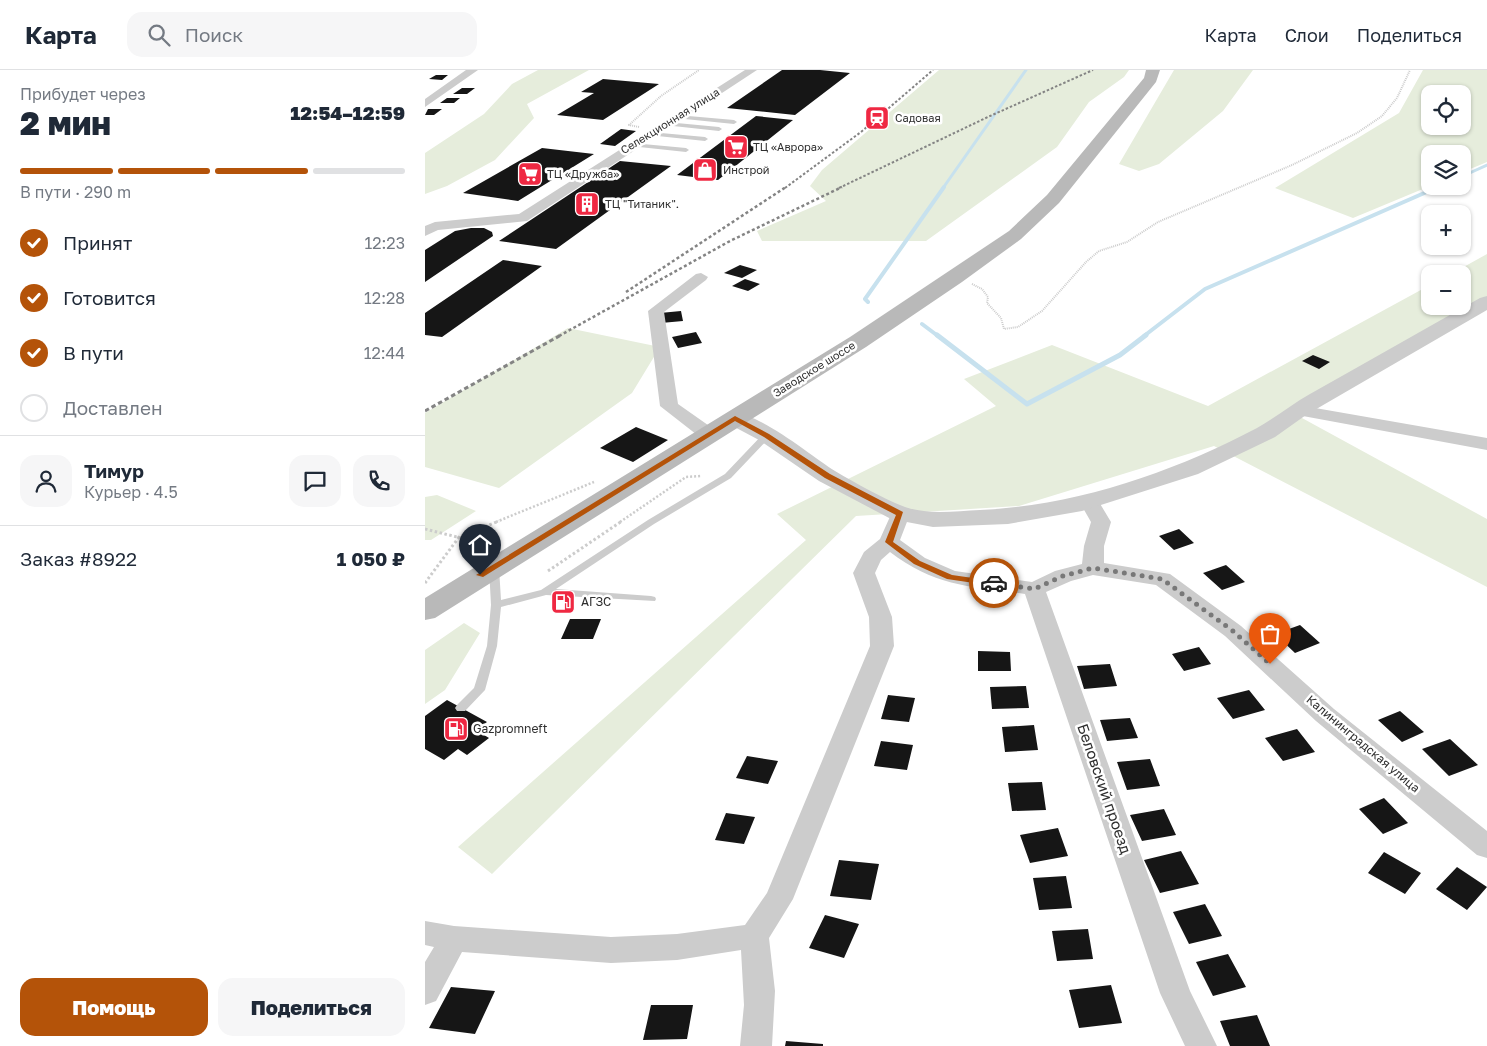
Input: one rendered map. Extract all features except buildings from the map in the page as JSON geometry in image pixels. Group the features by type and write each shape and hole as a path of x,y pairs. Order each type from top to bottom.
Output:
{"main road":[{"name":"Заводское шоссе","path":"425,611 491,555 735,418 858,342 1015,236 1053,199 1151,79 1153,70"}],"street":[{"path":"425,104 473,70"},
{"name":"Селекционная улица","path":"425,232 435,226 522,218 632,145 644,132 666,124 751,70"},
{"path":"435,83 454,84"},
{"path":"701,277 656,311 669,406 708,434"},
{"path":"735,418 767,435 827,476 900,514 933,519 1007,516 1073,506 1190,469 1267,432 1298,410 1487,302"},
{"path":"1298,410 1487,444"},
{"path":"889,542 917,563 950,577 1034,589 1063,576 1093,568 1094,546 1101,522 1089,501"},
{"path":"756,1046 759,1028 759,978 754,936 779,899 882,646 884,630 879,611 864,573 872,557 889,542 900,514"},
{"name":"Калининградская улица","path":"1093,568 1162,579 1233,631 1325,715 1487,848"},
{"name":"Беловский проезд","path":"1034,589 1175,993 1201,1046"},
{"path":"425,933 454,939 611,950 677,947 754,936"},
{"path":"425,991 454,939"}],"lane":[{"path":"677,117 734,122"},
{"path":"666,124 719,129"},
{"path":"644,132 705,139"},
{"path":"632,145 686,150"},
{"path":"496,606 545,592 651,522 728,476 767,435"},
{"path":"461,708 479,690 491,646 496,606 491,555"},
{"path":"545,592 651,599"}],"path":[{"path":"644,132 641,127 629,125 661,96 699,70"},
{"path":"955,278 981,289 988,297 987,303 1001,318 1004,329 1011,330 1022,326 1047,307 1097,252 1122,244 1158,222 1292,165 1357,133 1382,116 1397,98 1410,70"},
{"path":"548,570 685,477 728,476"},
{"path":"425,583 459,537 597,480"},
{"path":"425,529 459,537 491,555"}],"green space":[{"path":"538,70 589,70 527,104 534,118 495,160 447,186 425,194 425,153 484,114 512,84"},
{"path":"939,70 1129,70 1124,77 1089,102 1057,147 926,241 762,241 757,231 826,201 810,186 822,170"},
{"path":"1174,70 1253,70 1223,111 1159,164 1139,171 1119,164"},
{"path":"1423,70 1487,70 1487,162 1471,169 1471,145 1421,145 1421,190 1353,218 1275,188 1399,113"},
{"path":"1487,254 1487,304 1471,313 1471,265 1467,265"},
{"path":"1421,290 1421,315 1467,315 1291,412 1487,519 1487,587 1214,446 1019,506 856,516 492,874 458,847 806,540 777,514 996,406 964,379 1052,345 1208,406"},
{"path":"568,328 660,347 632,393 499,488 425,467 425,413"},
{"path":"437,495 476,511 431,540 425,540 425,497"},
{"path":"464,623 480,633 445,690 425,704 425,650"}],"waterway":[{"path":"943,188 1026,70"},
{"path":"1471,172 1487,165"},
{"path":"868,302 865,299 944,187"},
{"path":"1144,336 1205,289 1421,194"},
{"path":"922,324 938,336"},
{"path":"937,335 1027,404 1120,355 1146,335"}],"railway":[{"path":"785,188 861,132 933,70"},
{"path":"839,188 990,116 1093,70"},
{"path":"626,292 786,187"},
{"path":"559,336 730,241 842,187"},
{"path":"425,411 561,335"}],"way so far":[{"path":"994,583 1034,589 1063,576 1093,568 1162,579 1233,631 1270,664"}],"place":[{"name":"Садовая","path":"877,118"},
{"name":"ТЦ «Аврора»","path":"736,147"},
{"name":"Инстрой","path":"705,170"},
{"name":"ТЦ «Дружба»","path":"530,174"},
{"name":"ТЦ \"Титаник\".","path":"587,204"},
{"name":"АГЗС","path":"563,602"},
{"name":"Gazpromneft","path":"456,729"}],"route":[{"path":"480,575 735,418 767,435 827,476 900,514 889,542 917,563 950,577 994,583"}]}
